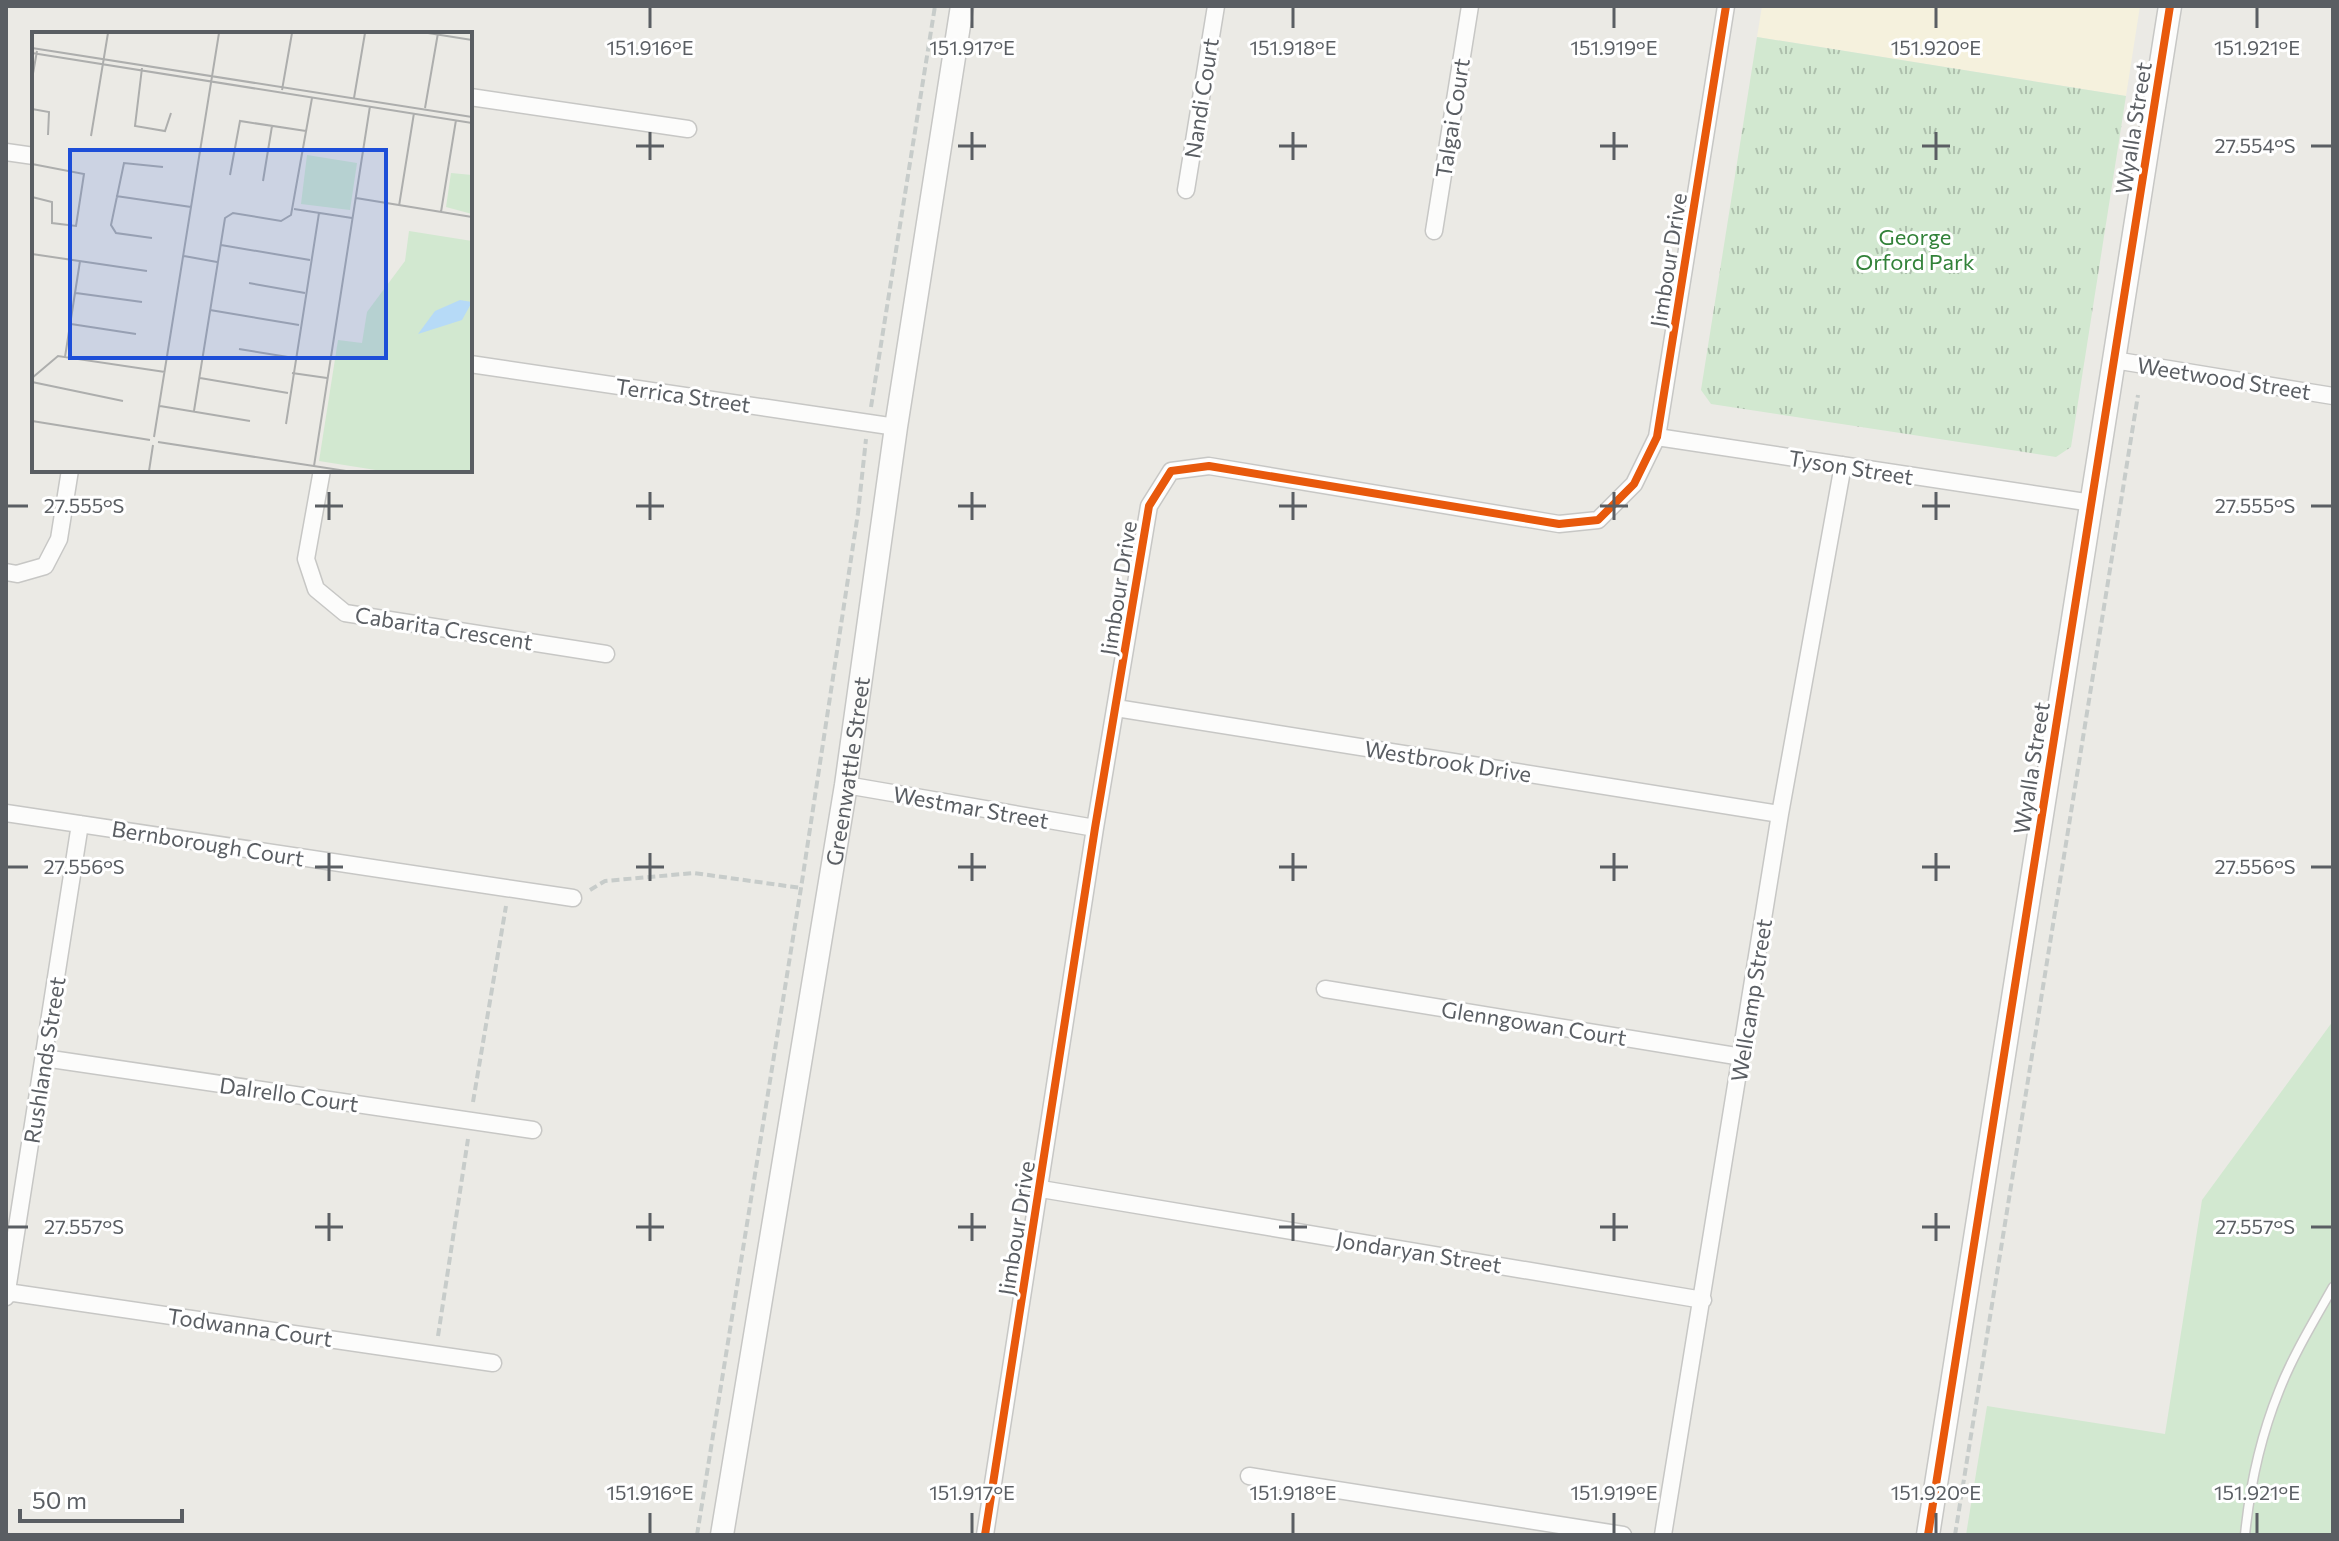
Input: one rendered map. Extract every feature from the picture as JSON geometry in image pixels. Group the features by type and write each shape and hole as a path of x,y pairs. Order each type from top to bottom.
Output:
{"street":[{"name":"Greenwattle Street","path":"722,1535 846,785 896,427 962,6"},
{"name":"Nandi Court","path":"1186,190 1216,6"},
{"name":"Talgai Court","path":"1434,231 1470,6"},
{"name":"Jimbour Drive","path":"985,1535 1095,828 1149,506 1171,471 1209,466 1559,524 1598,520 1634,484 1657,437 1726,6"},
{"name":"Wyalla Street","path":"1928,1535 2170,6"},
{"path":"472,97 688,129"},
{"path":"6,152 32,156"},
{"name":"Weetwood Street","path":"2114,360 2333,396"},
{"name":"Terrica Street","path":"472,364 896,427"},
{"name":"Tyson Street","path":"1657,437 2092,503"},
{"name":"Wellcamp Street","path":"1663,1535 1780,814 1843,465"},
{"path":"6,572 17,574 45,566 59,539 70,472"},
{"name":"Cabarita Crescent","path":"322,472 306,559 316,589 345,613 606,654"},
{"name":"Westbrook Drive","path":"1116,708 1780,814"},
{"name":"Westmar Street","path":"846,785 1095,828"},
{"name":"Bernborough Court","path":"6,813 573,898"},
{"name":"Rushlands Street","path":"6,1294 80,824"},
{"name":"Glenngowan Court","path":"1325,989 1742,1057"},
{"name":"Dalrello Court","path":"44,1058 533,1130"},
{"name":"Jondaryan Street","path":"1041,1189 1703,1300"},
{"name":"Todwanna Court","path":"6,1294 493,1363"},
{"path":"1249,1476 1623,1535"}],"lane":[{"path":"2245,1535 2254,1471 2270,1415 2292,1362 2333,1287"}],"path":[{"path":"697,1535 801,888 869,423 935,6"},
{"path":"1955,1535 2138,395"},
{"path":"573,898 605,881 694,873 801,888"}],"shaded area":[{"path":"1762,6 2140,6 2126,96 1757,37"}],"green space":[{"name":"George Orford Park","path":"1757,37 2126,96 2071,447 2056,457 1711,404 1701,390"},
{"path":"2333,1021 2333,1535 1966,1535 1987,1406 2165,1434 2202,1200"}],"cycle path":[{"path":"985,1535 1095,828 1149,506 1171,471 1209,466 1559,524 1598,520 1634,484 1657,437 1726,6"},
{"path":"1928,1535 2170,6"}]}
